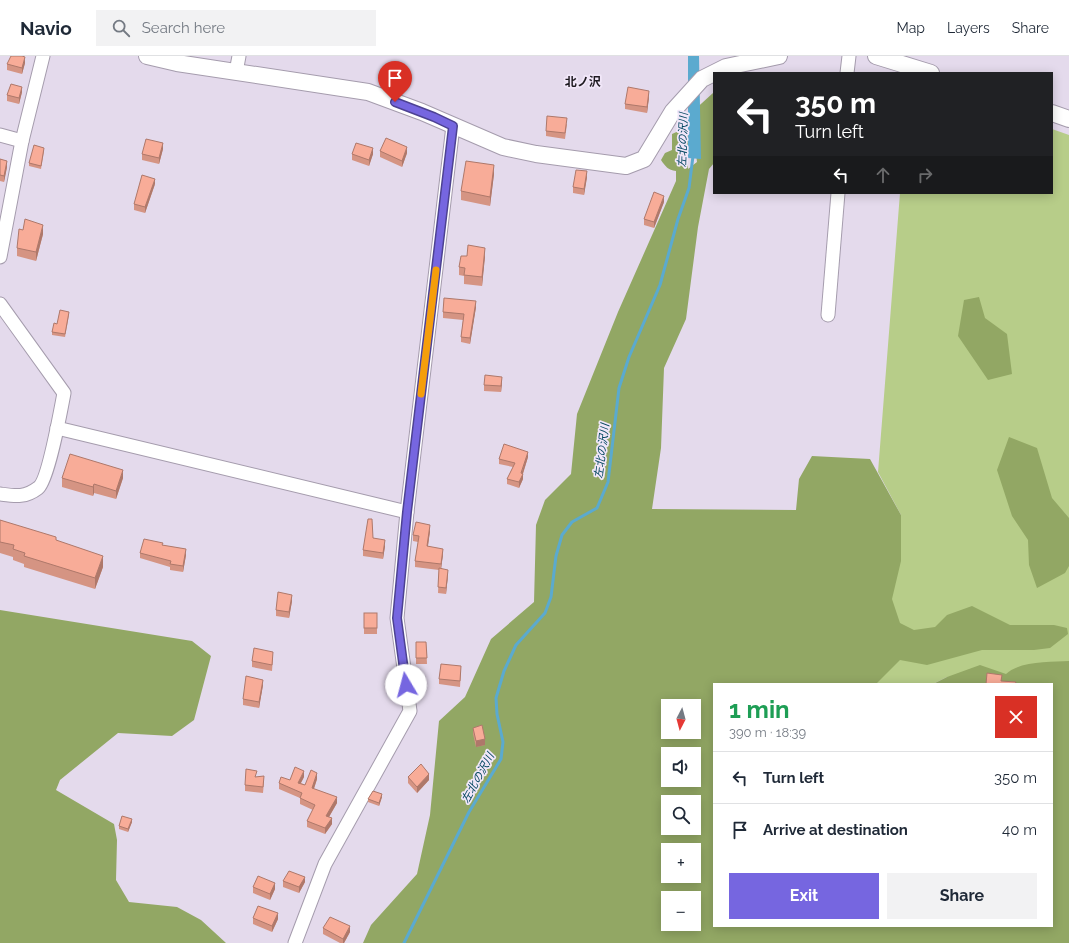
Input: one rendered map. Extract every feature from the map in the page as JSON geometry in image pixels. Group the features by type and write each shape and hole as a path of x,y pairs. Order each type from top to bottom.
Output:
{"street":[{"path":"0,257 22,141 43,56"},
{"path":"146,56 236,72 368,92 422,112 503,147 536,154 626,166 644,159 673,110 699,81 713,74"},
{"path":"236,72 239,56"},
{"path":"716,72 726,67 761,58 779,56"},
{"path":"848,72 849,56"},
{"path":"876,56 929,72"},
{"path":"1053,113 1069,119"},
{"path":"295,943 325,864 410,711 397,618 407,512 453,126"},
{"path":"0,135 22,141"},
{"path":"828,315 838,194"},
{"path":"0,304 64,393 47,469 40,487 23,496 0,494"},
{"path":"57,428 407,512"}],"green space":[{"path":"713,93 713,164 709,169 698,227 686,319 664,368 661,448 652,509 796,510 799,479 812,456 870,459 901,515 901,561 892,599 900,623 914,630 935,627 947,615 972,606 1010,625 1054,625 1067,628 1068,634 1050,648 1034,650 982,650 927,665 900,660 877,683 713,683 713,927 1053,927 1053,683 935,683 980,665 1006,674 1027,664 1069,661 1069,943 363,943 371,925 417,874 430,815 439,721 465,697 491,639 534,602 536,525 545,500 571,474 577,414 618,312 676,181 676,171 671,170 661,160 665,153 672,150 672,134 683,129 691,134 690,141 684,150 688,161 688,169 697,162 691,113"},
{"path":"1053,129 1069,135 1069,672 947,677 935,683 874,683 901,515 878,472 900,194 1053,194"},
{"path":"979,297 985,318 1007,334 1012,374 988,380 958,336 964,300"},
{"path":"1009,437 1037,448 1052,498 1069,518 1069,566 1065,573 1037,588 1029,565 1028,540 1012,516 997,470"},
{"path":"0,610 192,641 211,656 194,720 172,736 118,733 60,780 56,790 114,824 117,840 116,880 129,902 177,907 201,920 226,943 0,943"}],"water":[{"path":"688,56 699,56 701,159 688,158"}],"building":[{"path":"11,56 25,57 22,68 7,64"},
{"path":"11,84 22,87 19,98 7,95"},
{"path":"628,87 649,91 647,107 625,104"},
{"path":"547,116 567,118 565,133 546,131"},
{"path":"386,138 407,147 402,161 380,151"},
{"path":"146,139 163,143 159,158 142,154"},
{"path":"356,143 373,148 369,160 352,154"},
{"path":"34,145 44,148 41,166 29,163"},
{"path":"0,159 7,161 4,176 0,175"},
{"path":"466,161 494,165 490,197 461,191"},
{"path":"576,170 587,171 584,189 573,187"},
{"path":"142,175 155,179 145,207 134,204"},
{"path":"654,192 664,196 654,222 644,219"},
{"path":"25,219 43,225 36,252 17,248 19,229 23,230"},
{"path":"468,245 485,248 482,277 464,275 465,268 459,267 461,256 467,256"},
{"path":"444,298 476,301 470,338 461,337 464,314 443,312"},
{"path":"60,310 69,312 65,334 52,332 54,323 57,324"},
{"path":"485,375 502,377 501,386 484,385"},
{"path":"504,444 528,452 521,473 523,474 519,482 507,479 515,463 499,459"},
{"path":"70,454 123,470 116,491 94,484 93,487 62,478"},
{"path":"368,519 372,519 373,538 385,540 383,553 363,550"},
{"path":"0,520 56,537 56,540 103,556 95,578 24,556 25,553 13,549 14,545 0,542"},
{"path":"416,522 430,525 427,546 443,549 441,564 415,561 419,536 413,535"},
{"path":"144,539 163,543 162,545 186,549 183,566 170,564 171,561 140,553"},
{"path":"439,568 448,570 446,588 438,587"},
{"path":"278,592 292,595 289,612 276,610"},
{"path":"364,613 377,613 377,628 364,628"},
{"path":"416,642 426,642 427,658 416,658"},
{"path":"254,648 273,652 272,665 252,661"},
{"path":"441,664 461,666 460,681 439,679"},
{"path":"987,673 1002,675 1001,681 1016,682 1016,683 986,683"},
{"path":"246,676 263,680 259,702 243,699"},
{"path":"482,725 485,739 476,741 473,728"},
{"path":"421,764 429,774 417,787 408,777"},
{"path":"295,767 304,771 298,783 305,785 311,770 317,773 312,788 337,797 326,816 332,818 325,828 307,821 315,805 300,798 302,793 279,783 281,777 290,780"},
{"path":"246,769 257,771 255,777 264,776 263,787 245,785"},
{"path":"373,791 382,794 379,803 368,799"},
{"path":"122,816 132,819 128,829 119,826"},
{"path":"289,871 305,877 299,887 283,881"},
{"path":"258,876 275,883 270,894 253,887"},
{"path":"258,906 278,913 272,926 253,918"},
{"path":"330,917 350,926 343,939 323,928"}],"waterway":[{"name":"左北の沢川","path":"404,943 469,812 501,759 503,742 497,714 496,698 504,671 516,645 545,613 551,597 556,556 562,535 572,522 597,508 608,482 619,388 629,357 660,285 678,219 689,188 693,156"}],"slow traffic":[{"path":"421,394 436,270"}],"district":[{"name":"北ノ沢","path":"583,82"}],"route":[{"path":"395,102 453,126 407,512 397,618 406,685"}]}
